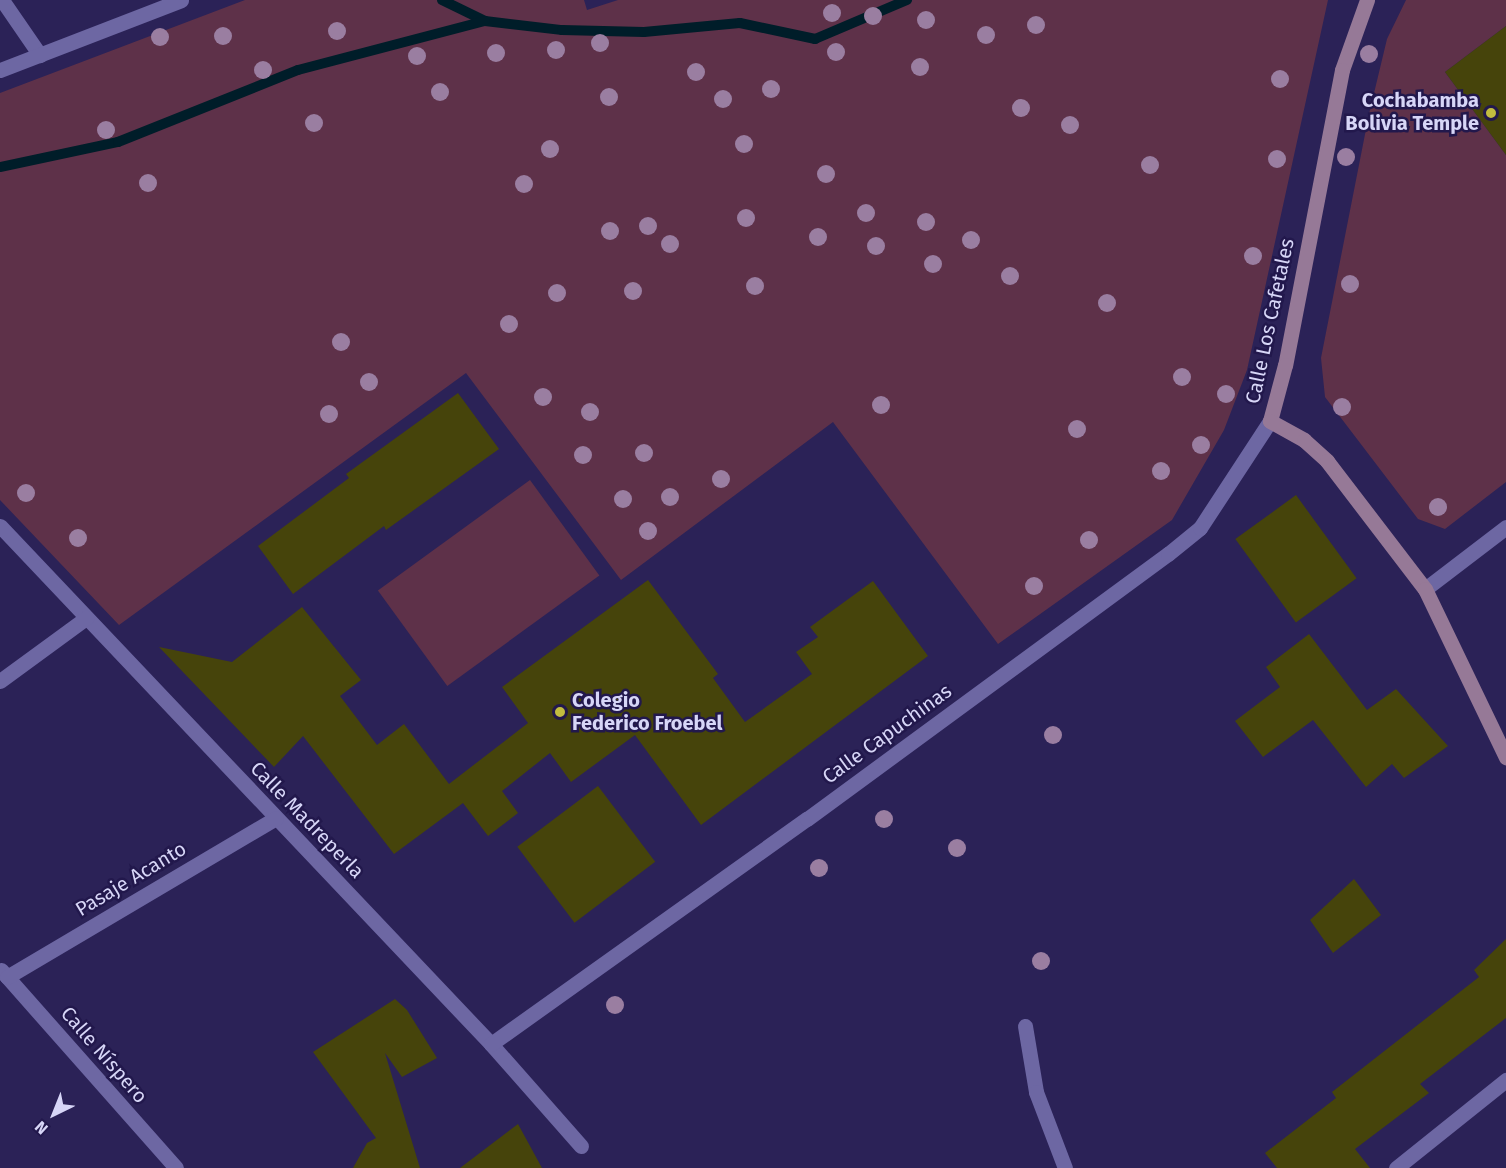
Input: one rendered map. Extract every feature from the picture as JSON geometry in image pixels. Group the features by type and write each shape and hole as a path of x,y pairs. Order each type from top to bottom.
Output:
{"main road":[{"name":"Calle Los Cafetales","path":"1367,0 1342,70 1285,365 1270,422 1304,440 1327,461 1425,589 1506,757"}],"street":[{"path":"2,0 40,55"},
{"path":"0,70 181,0"},
{"name":"Calle Capuchinas","path":"491,1044 798,826 1168,554 1200,528 1270,422"},
{"name":"Calle Madreperla","path":"0,526 491,1044 581,1146"},
{"path":"1425,589 1506,527"},
{"path":"0,681 86,618"},
{"name":"Pasaje Acanto","path":"3,973 276,818"},
{"name":"Calle Níspero","path":"3,973 176,1168"},
{"path":"1025,1026 1036,1092 1064,1167"},
{"path":"1396,1168 1506,1080"}],"shaded area":[{"path":"245,0 584,0 587,10 618,0 1328,0 1247,370 1224,430 1172,520 998,644 833,422 621,580 466,373 119,625 0,500 0,93"},
{"path":"1406,0 1506,0 1506,26 1445,72 1506,155 1506,482 1445,529 1418,519 1325,397 1321,358 1369,114 1387,39"},
{"path":"530,480 599,575 447,686 378,591"}],"building":[{"name":"Cochabamba Bolivia Temple","path":"1506,26 1506,155 1445,72"},
{"path":"458,393 499,449 386,530 384,526 293,594 258,546 349,478 346,474"},
{"path":"1296,495 1357,578 1296,622 1235,539"},
{"path":"648,580 718,674 713,678 745,722 812,674 796,652 818,637 810,627 873,581 928,656 701,825 635,735 571,782 550,753 502,791 518,813 488,836 463,803 394,854 303,736 274,767 159,647 232,662 302,607 361,680 340,696 377,745 404,724 449,784 528,723 502,687"},
{"path":"1309,634 1367,710 1396,689 1448,746 1404,778 1392,764 1366,787 1313,720 1263,757 1235,721 1280,687 1266,667"},
{"path":"598,786 655,862 575,923 517,847"},
{"path":"1354,879 1381,915 1333,953 1310,920"},
{"path":"1506,939 1506,1018 1420,1084 1429,1093 1355,1149 1370,1168 1277,1168 1265,1153 1336,1098 1332,1092 1479,977 1474,970"},
{"path":"395,999 407,1010 437,1058 402,1077 385,1053 420,1168 353,1168 367,1143 376,1138 313,1052"},
{"path":"518,1124 542,1168 460,1168"}],"waterway":[{"path":"442,0 485,21 562,30 644,32 740,23 815,39 907,0"},
{"path":"0,167 118,142 298,70 485,21"}],"place":[{"name":"Cochabamba Bolivia Temple","path":"1491,113"},
{"name":"Colegio Federico Froebel","path":"560,712"}]}
